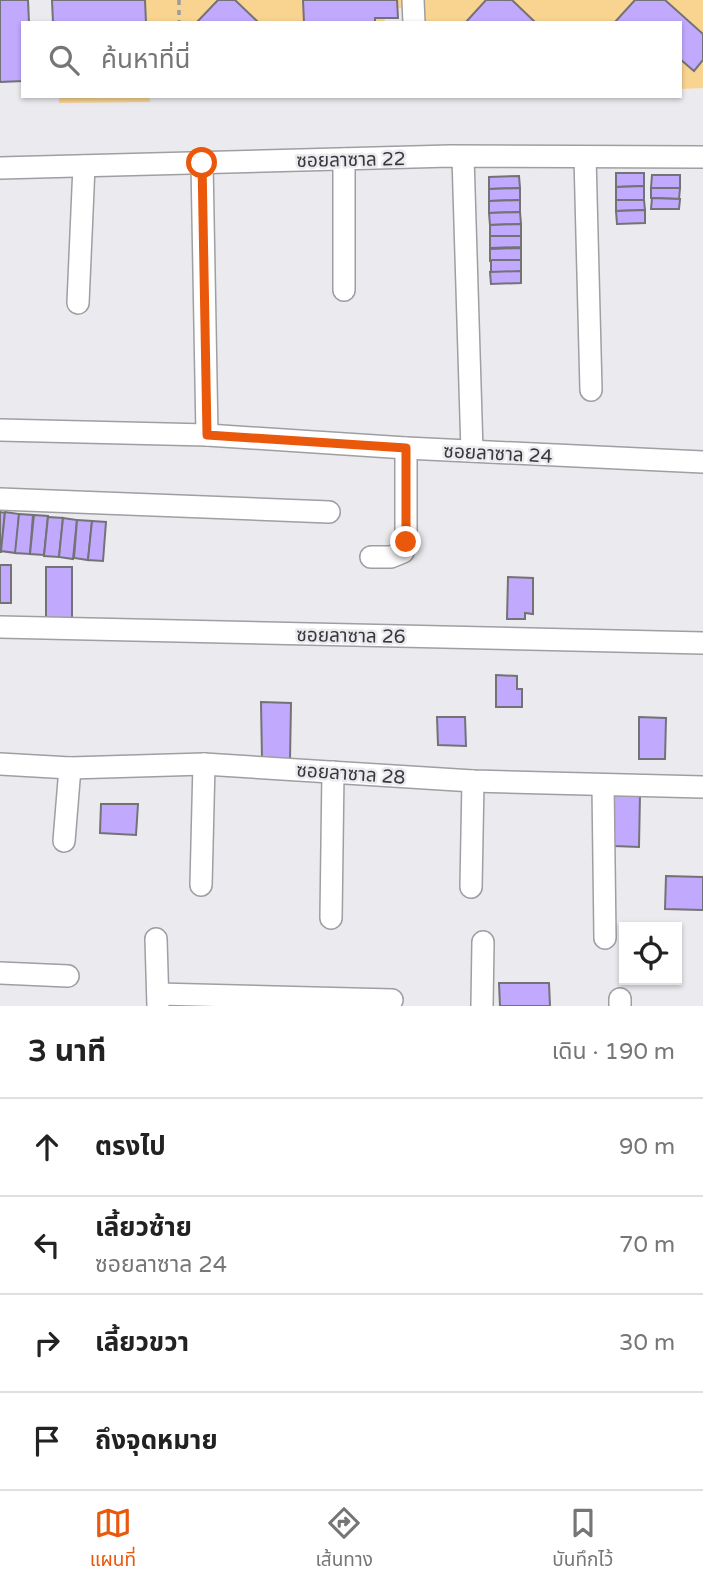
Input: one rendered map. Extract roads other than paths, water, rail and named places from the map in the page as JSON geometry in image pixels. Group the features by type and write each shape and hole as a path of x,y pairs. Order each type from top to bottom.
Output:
{"street":[{"path":"414,0 414,21"},
{"path":"463,156 472,451"},
{"name":"ซอยลาซาล 22","path":"0,168 463,156 703,157"},
{"path":"585,157 591,390"},
{"path":"344,159 344,290"},
{"path":"202,163 207,435"},
{"path":"78,303 84,166"},
{"name":"ซอยลาซาล 24","path":"0,430 207,435 406,448 703,462"},
{"path":"371,557 391,557 403,552 406,542 406,448"},
{"path":"0,499 329,512"},
{"name":"ซอยลาซาล 26","path":"0,627 703,643"},
{"name":"ซอยลาซาล 28","path":"0,764 70,768 204,764 473,781 703,787"},
{"path":"201,885 204,764"},
{"path":"64,841 70,768"},
{"path":"331,918 333,772"},
{"path":"471,887 473,781"},
{"path":"603,785 605,938"},
{"path":"156,939 158,1000 392,1000"},
{"path":"482,1006 483,942"},
{"path":"0,973 68,976"}]}
